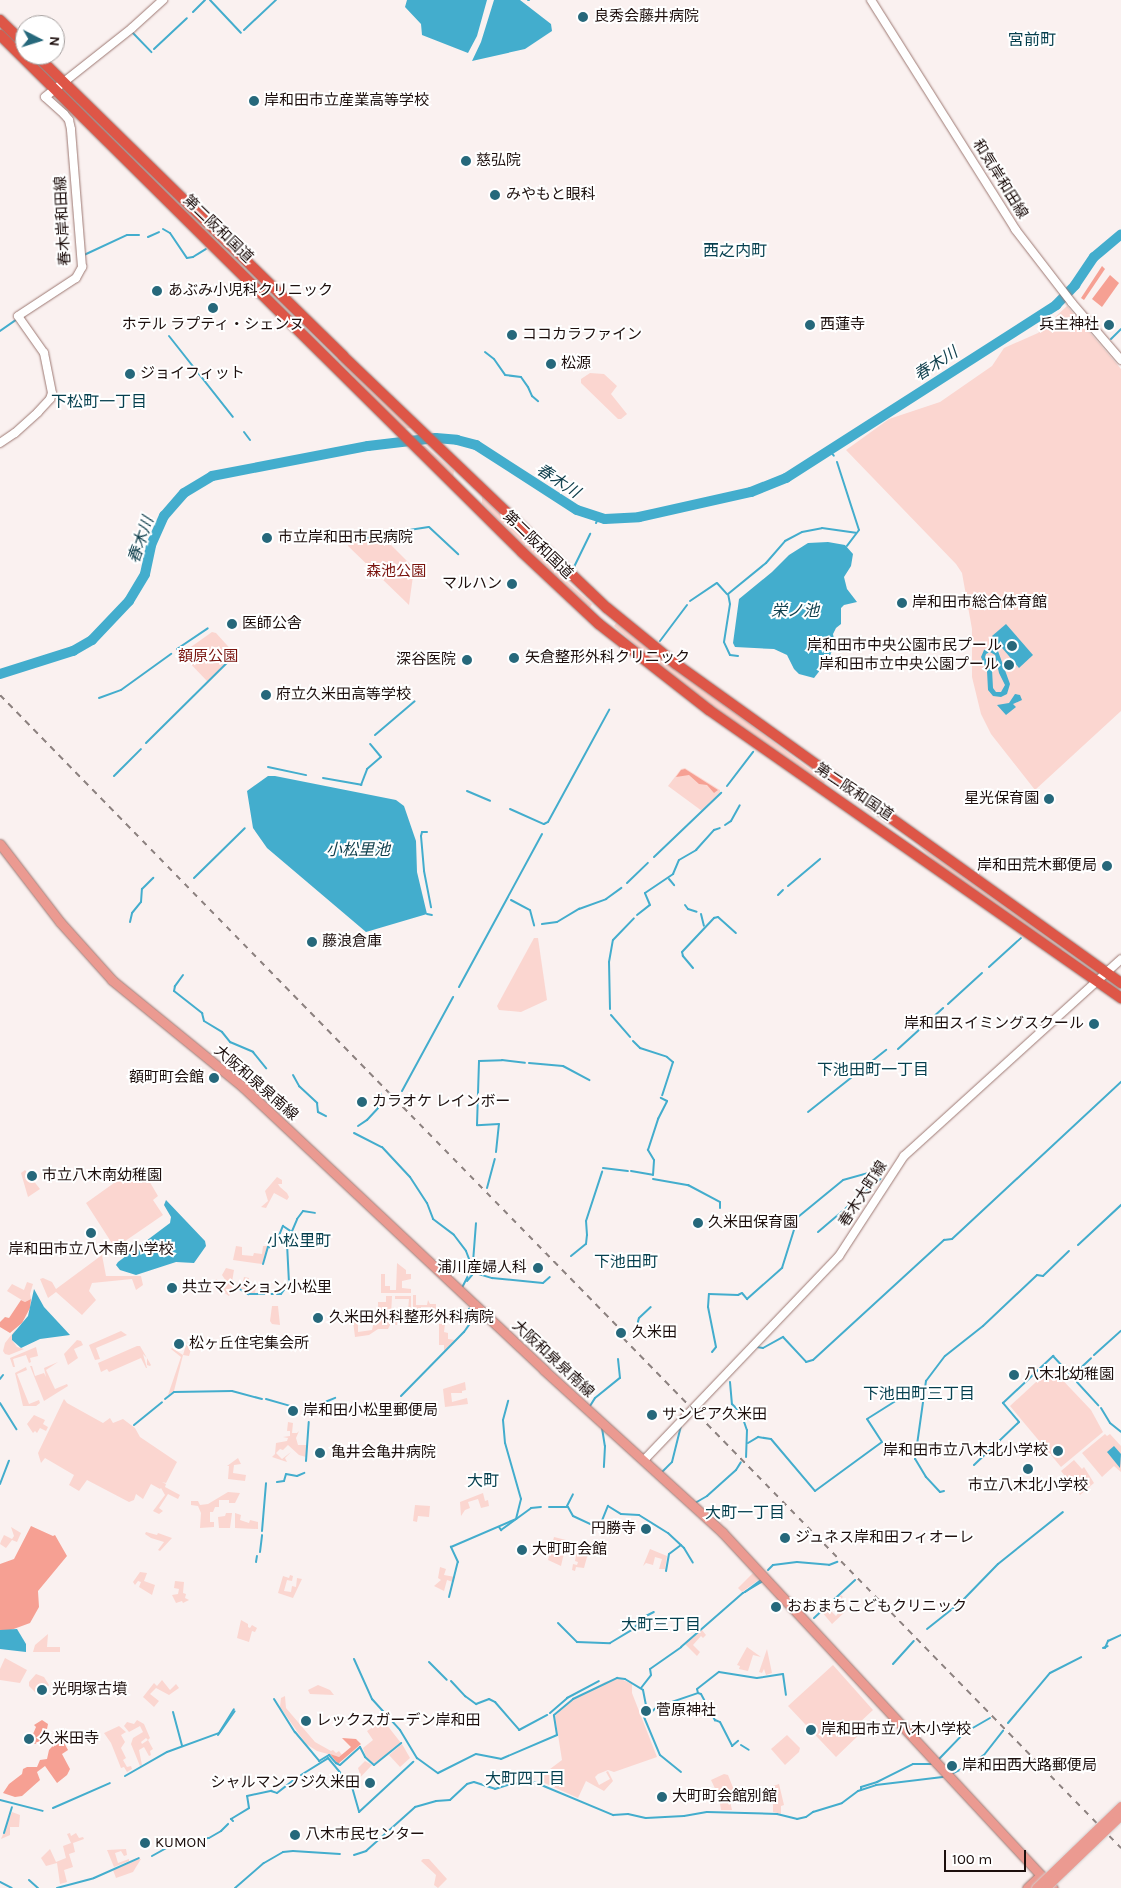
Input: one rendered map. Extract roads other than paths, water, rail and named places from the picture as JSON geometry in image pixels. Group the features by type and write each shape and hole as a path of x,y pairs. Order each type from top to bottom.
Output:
{"highway":[{"path":"0,20 15,34"},
{"name":"第二阪和国道","path":"0,36 576,604 667,679 1121,998"},
{"name":"第二阪和国道","path":"46,65 607,608 676,664 1121,983"}],"main road":[{"name":"春木岸和田線","path":"0,443 21,428 47,403 52,389 44,353 18,316 76,278 82,267 71,129 69,120 45,97 163,0"},
{"name":"和気岸和田線","path":"871,0 1015,229 1072,303 1121,360"},
{"name":"大阪和泉泉南線","path":"0,844 60,922 112,980 262,1104 544,1370 722,1532 1053,1888"},
{"name":"春木大町線","path":"644,1460 840,1256 904,1156 1121,959"},
{"path":"1036,1888 1121,1806"},
{"path":"1045,1888 1121,1815"},
{"path":"1027,1888 1041,1875"}],"water":[{"path":"407,0 487,0 477,36 468,53 422,35 421,24 405,7"},
{"path":"494,0 520,0 551,24 552,31 525,49 472,61 481,42"},
{"name":"栄ノ池","path":"828,542 845,545 853,554 851,566 844,577 847,589 857,602 844,605 841,608 841,624 833,634 835,644 828,660 814,678 799,674 794,669 787,655 774,649 735,647 733,643 739,599 772,572 789,555 808,543"},
{"name":"岸和田市中央公園市民プール","path":"1006,624 1033,655 1019,668 992,636"},
{"path":"988,648 998,651 1010,684 1007,694 1001,697 993,696 988,690 987,671 981,657 984,650","holes":["990,652 995,655 999,673 1005,685 1001,692 996,692 993,688 992,669 985,658 986,654"]},
{"path":"1015,694 1020,695 1022,700 1013,704 1016,707 1006,715 997,705 1009,703"},
{"name":"小松里池","path":"268,776 396,800 404,806 416,841 417,872 427,914 366,932 267,848 253,828 247,791"},
{"path":"166,1200 205,1241 206,1246 194,1263 176,1262 136,1275 120,1270 116,1265 118,1262 170,1223 171,1217 164,1205"},
{"path":"34,1289 44,1307 70,1335 40,1339 21,1348 12,1340 12,1335 28,1316"},
{"path":"1114,1446 1121,1454 1120,1468 1107,1452"},
{"path":"17,1629 26,1644 26,1652 0,1649 0,1630"}],"waterway":[{"path":"193,12 205,0"},
{"path":"210,0 241,33"},
{"path":"244,30 276,0"},
{"path":"154,49 187,18"},
{"path":"132,32 151,52"},
{"path":"163,229 170,233 187,258 193,257 206,249"},
{"path":"148,237 159,232"},
{"name":"春木川","path":"0,674 73,651 92,640 129,601 145,574 151,545 164,516 184,493 212,476 368,446 436,438 457,440 476,445 577,510 605,519 639,517 751,492 786,478 1056,305 1075,285 1094,257 1121,234"},
{"path":"84,255 127,235 139,235"},
{"path":"0,331 16,320"},
{"path":"1111,339 1121,329"},
{"path":"169,336 233,417"},
{"path":"485,352 494,359 505,375 521,377 532,396 538,401"},
{"path":"244,432 250,440"},
{"path":"830,451 834,456"},
{"path":"837,462 859,530 847,546"},
{"name":"春木川","path":"596,523 599,517"},
{"path":"390,533 429,527 458,554"},
{"path":"738,656 730,655 724,642 730,604 728,594 766,563 785,541 802,532 822,528 856,533"},
{"path":"574,567 590,534"},
{"path":"349,542 378,536"},
{"path":"690,601 717,583 727,594"},
{"path":"660,641 687,605"},
{"path":"177,649 208,628"},
{"path":"99,698 121,690 171,654"},
{"path":"146,743 235,655"},
{"path":"375,735 415,701"},
{"path":"510,809 544,824 548,822 609,710"},
{"path":"323,778 361,785 367,769 381,757 370,744"},
{"path":"114,776 141,749"},
{"path":"727,786 753,752"},
{"path":"268,767 306,775"},
{"path":"467,791 490,801"},
{"path":"654,857 721,793"},
{"path":"725,825 731,821 740,805"},
{"path":"194,878 245,828"},
{"path":"637,915 650,905 645,893 673,874 679,860 696,850 714,830 720,828"},
{"path":"427,832 422,832 421,836 424,871 431,907"},
{"path":"459,987 542,834"},
{"path":"788,886 820,859"},
{"path":"627,883 648,863"},
{"path":"130,922 132,913 141,902 142,889 153,878"},
{"path":"669,879 674,885"},
{"path":"542,924 557,922 579,909 606,899 621,888"},
{"path":"778,895 783,890"},
{"path":"511,900 530,910 534,925"},
{"path":"685,905 688,909 697,912"},
{"path":"427,914 432,915"},
{"path":"701,914 704,926"},
{"path":"693,968 682,952 714,918 718,917 736,933"},
{"path":"610,1009 609,962 613,940 634,918"},
{"path":"989,967 1021,938"},
{"path":"948,1004 982,973"},
{"path":"183,975 175,986 174,991 202,1013 204,1021 222,1032 230,1042 253,1052 266,1068"},
{"path":"402,1091 453,997"},
{"path":"898,1049 943,1008"},
{"path":"611,1015 630,1037"},
{"path":"633,1041 640,1048 667,1057 673,1062 662,1095"},
{"path":"808,1112 886,1050"},
{"path":"496,1152 499,1124 477,1125 479,1061 502,1060 525,1063"},
{"path":"529,1063 563,1066 589,1080"},
{"path":"293,1075 299,1086 317,1103 318,1112 326,1116"},
{"path":"757,1347 763,1348 783,1337 806,1362 813,1360 944,1240 952,1239 1121,1082"},
{"path":"358,1126 367,1120 378,1108 381,1093"},
{"path":"631,1171 653,1175 654,1160 648,1150 658,1119 667,1101 661,1098"},
{"path":"354,1133 382,1147 410,1177 427,1203 433,1219 454,1235 466,1251 471,1264 470,1272 462,1288"},
{"path":"487,1188 495,1159"},
{"path":"603,1168 628,1171"},
{"path":"712,1352 716,1347 708,1307 709,1294 738,1295 742,1293 747,1299 782,1268 798,1217 843,1180 886,1168"},
{"path":"571,1256 586,1244 586,1221 602,1172"},
{"path":"653,1179 688,1185 720,1202 720,1208"},
{"path":"818,1232 880,1179 877,1183"},
{"path":"1078,1245 1121,1205"},
{"path":"277,1294 281,1294 289,1283 287,1243 297,1219 303,1211 315,1213"},
{"path":"467,1281 472,1275 476,1223"},
{"path":"263,1264 268,1247 274,1248 283,1226 292,1232"},
{"path":"944,1491 940,1492 926,1477 915,1459 926,1381 945,1356 983,1326 1037,1275 1043,1276 1069,1251"},
{"path":"472,1272 492,1278 543,1283 550,1277"},
{"path":"238,1288 248,1294 273,1294"},
{"path":"401,1396 464,1332 471,1322 469,1309 472,1307"},
{"path":"636,1329 639,1318 651,1307"},
{"path":"1094,1355 1121,1331"},
{"path":"974,1465 1019,1422 1003,1403 1053,1356 1098,1405"},
{"path":"1072,1376 1091,1358"},
{"path":"590,1406 595,1398 620,1378 618,1359"},
{"path":"0,1379 3,1375"},
{"path":"730,1382 732,1404 741,1413 747,1430 746,1457"},
{"path":"748,1443 758,1437 771,1439 815,1491 882,1442 867,1419 913,1390 924,1391"},
{"path":"165,1399 174,1392 232,1391 262,1399"},
{"path":"315,1411 325,1402 335,1398"},
{"path":"266,1399 290,1406"},
{"path":"449,1597 458,1562 451,1547 516,1519 521,1499 505,1443 503,1420 508,1401"},
{"path":"134,1425 162,1402"},
{"path":"0,1403 16,1429"},
{"path":"1101,1408 1110,1423 1121,1432"},
{"path":"306,1461 309,1422"},
{"path":"662,1472 672,1462 681,1427"},
{"path":"602,1428 605,1446 604,1467"},
{"path":"0,1484 9,1461"},
{"path":"695,1503 707,1496 736,1470 741,1462"},
{"path":"277,1482 284,1481 286,1474 297,1476 304,1473"},
{"path":"262,1531 266,1483"},
{"path":"567,1506 573,1494"},
{"path":"549,1507 568,1507 573,1516 599,1528 608,1506 621,1514 639,1515 668,1533 684,1548 693,1563"},
{"path":"499,1527 501,1530 531,1508 541,1507"},
{"path":"927,1629 961,1602 998,1564 1063,1512"},
{"path":"260,1552 262,1535"},
{"path":"666,1571 669,1554 681,1545"},
{"path":"256,1562 257,1556"},
{"path":"768,1570 773,1565 797,1562 829,1565 837,1562"},
{"path":"745,1592 761,1580"},
{"path":"814,1618 855,1580"},
{"path":"641,1688 651,1675 650,1669 681,1647 743,1593 763,1581"},
{"path":"558,1623 577,1642 610,1643 632,1630 644,1617 654,1612"},
{"path":"1105,1648 1108,1641 1121,1635"},
{"path":"893,1664 914,1641"},
{"path":"1103,1648 1108,1646"},
{"path":"1008,1723 1050,1673 1081,1657"},
{"path":"354,1659 372,1699 400,1730 417,1758 438,1773 476,1754 501,1759 557,1735 554,1715 573,1699 617,1678 625,1679 643,1690 648,1715 657,1707 698,1693 701,1694 715,1720 720,1722 732,1746 738,1741"},
{"path":"429,1662 447,1680"},
{"path":"698,1693 697,1689 719,1672 757,1678 783,1674 786,1695"},
{"path":"451,1681 465,1696 476,1704 489,1699 495,1702 519,1730 547,1715"},
{"path":"550,1713 567,1698 599,1681"},
{"path":"274,1699 295,1732 319,1761 329,1755 340,1765 360,1747 365,1757 374,1765 401,1743"},
{"path":"125,1776 167,1752 219,1733 234,1709"},
{"path":"218,1735 235,1711"},
{"path":"173,1712 182,1746"},
{"path":"648,1715 644,1717 660,1755 681,1772"},
{"path":"939,1759 964,1733 990,1718"},
{"path":"951,1774 970,1765 984,1755 1003,1731"},
{"path":"741,1745 749,1750"},
{"path":"301,1775 328,1758 352,1787 359,1812 413,1762"},
{"path":"861,1789 861,1787 877,1782 913,1764 931,1764"},
{"path":"354,1855 366,1851 415,1807 436,1801 450,1800 467,1784 474,1782 495,1789 510,1784 534,1782 613,1815 628,1814 646,1818 684,1816 707,1812 777,1814 797,1819 842,1803 858,1791 876,1785 943,1777"},
{"path":"233,1821 231,1819 249,1808 247,1796 271,1791 277,1793 295,1779"},
{"path":"53,1808 110,1783"},
{"path":"0,1800 43,1811"},
{"path":"4,1833 12,1807"},
{"path":"152,1856 177,1842 209,1838 228,1824"},
{"path":"235,1888 264,1863 283,1852 340,1854"},
{"path":"57,1888 94,1878 139,1858"},
{"path":"29,1880 38,1888"},
{"path":"0,1882 12,1888"}],"railway":[{"path":"0,695 624,1333"},
{"path":"623,1338 1121,1848"}],"place":[{"name":"良秀会藤井病院","path":"583,17"},
{"name":"岸和田市立産業高等学校","path":"254,101"},
{"name":"慈弘院","path":"466,161"},
{"name":"みやもと眼科","path":"495,195"},
{"name":"あぶみ小児科クリニック","path":"157,291"},
{"name":"ホテル ラプティ・シェンヌ","path":"213,308"},
{"name":"西蓮寺","path":"810,325"},
{"name":"兵主神社","path":"1109,325"},
{"name":"ココカラファイン","path":"512,335"},
{"name":"松源","path":"551,364"},
{"name":"ジョイフィット","path":"130,374"},
{"name":"市立岸和田市民病院","path":"267,538"},
{"name":"マルハン","path":"512,584"},
{"name":"岸和田市総合体育館","path":"902,603"},
{"name":"医師公舎","path":"232,624"},
{"name":"岸和田市中央公園市民プール","path":"1012,646"},
{"name":"矢倉整形外科クリニック","path":"514,658"},
{"name":"深谷医院","path":"467,660"},
{"name":"岸和田市立中央公園プール","path":"1009,665"},
{"name":"府立久米田高等学校","path":"266,695"},
{"name":"星光保育園","path":"1049,799"},
{"name":"岸和田荒木郵便局","path":"1107,866"},
{"name":"藤浪倉庫","path":"312,942"},
{"name":"岸和田スイミングスクール","path":"1094,1024"},
{"name":"額町町会館","path":"214,1078"},
{"name":"カラオケ レインボー","path":"362,1102"},
{"name":"市立八木南幼稚園","path":"32,1176"},
{"name":"久米田保育園","path":"698,1223"},
{"name":"岸和田市立八木南小学校","path":"91,1233"},
{"name":"浦川産婦人科","path":"538,1268"},
{"name":"共立マンション小松里","path":"172,1288"},
{"name":"久米田外科整形外科病院","path":"318,1318"},
{"name":"久米田","path":"621,1333"},
{"name":"松ヶ丘住宅集会所","path":"179,1344"},
{"name":"八木北幼稚園","path":"1014,1375"},
{"name":"岸和田小松里郵便局","path":"293,1411"},
{"name":"サンピア久米田","path":"652,1415"},
{"name":"岸和田市立八木北小学校","path":"1058,1451"},
{"name":"亀井会亀井病院","path":"320,1453"},
{"name":"市立八木北小学校","path":"1028,1469"},
{"name":"円勝寺","path":"646,1529"},
{"name":"ジュネス岸和田フィオーレ","path":"785,1538"},
{"name":"大町町会館","path":"522,1550"},
{"name":"おおまちこどもクリニック","path":"776,1607"},
{"name":"光明塚古墳","path":"42,1690"},
{"name":"菅原神社","path":"646,1711"},
{"name":"レックスガーデン岸和田","path":"306,1721"},
{"name":"岸和田市立八木小学校","path":"811,1730"},
{"name":"久米田寺","path":"29,1739"},
{"name":"岸和田西大路郵便局","path":"952,1766"},
{"name":"シャルマンフジ久米田","path":"370,1783"},
{"name":"大町町会館別館","path":"662,1797"},
{"name":"八木市民センター","path":"295,1835"},
{"name":"KUMON","path":"145,1843"}],"district":[{"name":"宮前町","path":"1032,40"},
{"name":"西之内町","path":"735,251"},
{"name":"下松町一丁目","path":"99,402"},
{"name":"下池田町一丁目","path":"873,1070"},
{"name":"小松里町","path":"299,1241"},
{"name":"下池田町","path":"626,1262"},
{"name":"下池田町三丁目","path":"919,1394"},
{"name":"大町","path":"483,1481"},
{"name":"大町一丁目","path":"745,1513"},
{"name":"大町三丁目","path":"661,1625"},
{"name":"大町四丁目","path":"525,1779"}],"park label":[{"name":"森池公園","path":"396,572"},
{"name":"額原公園","path":"208,657"}]}
